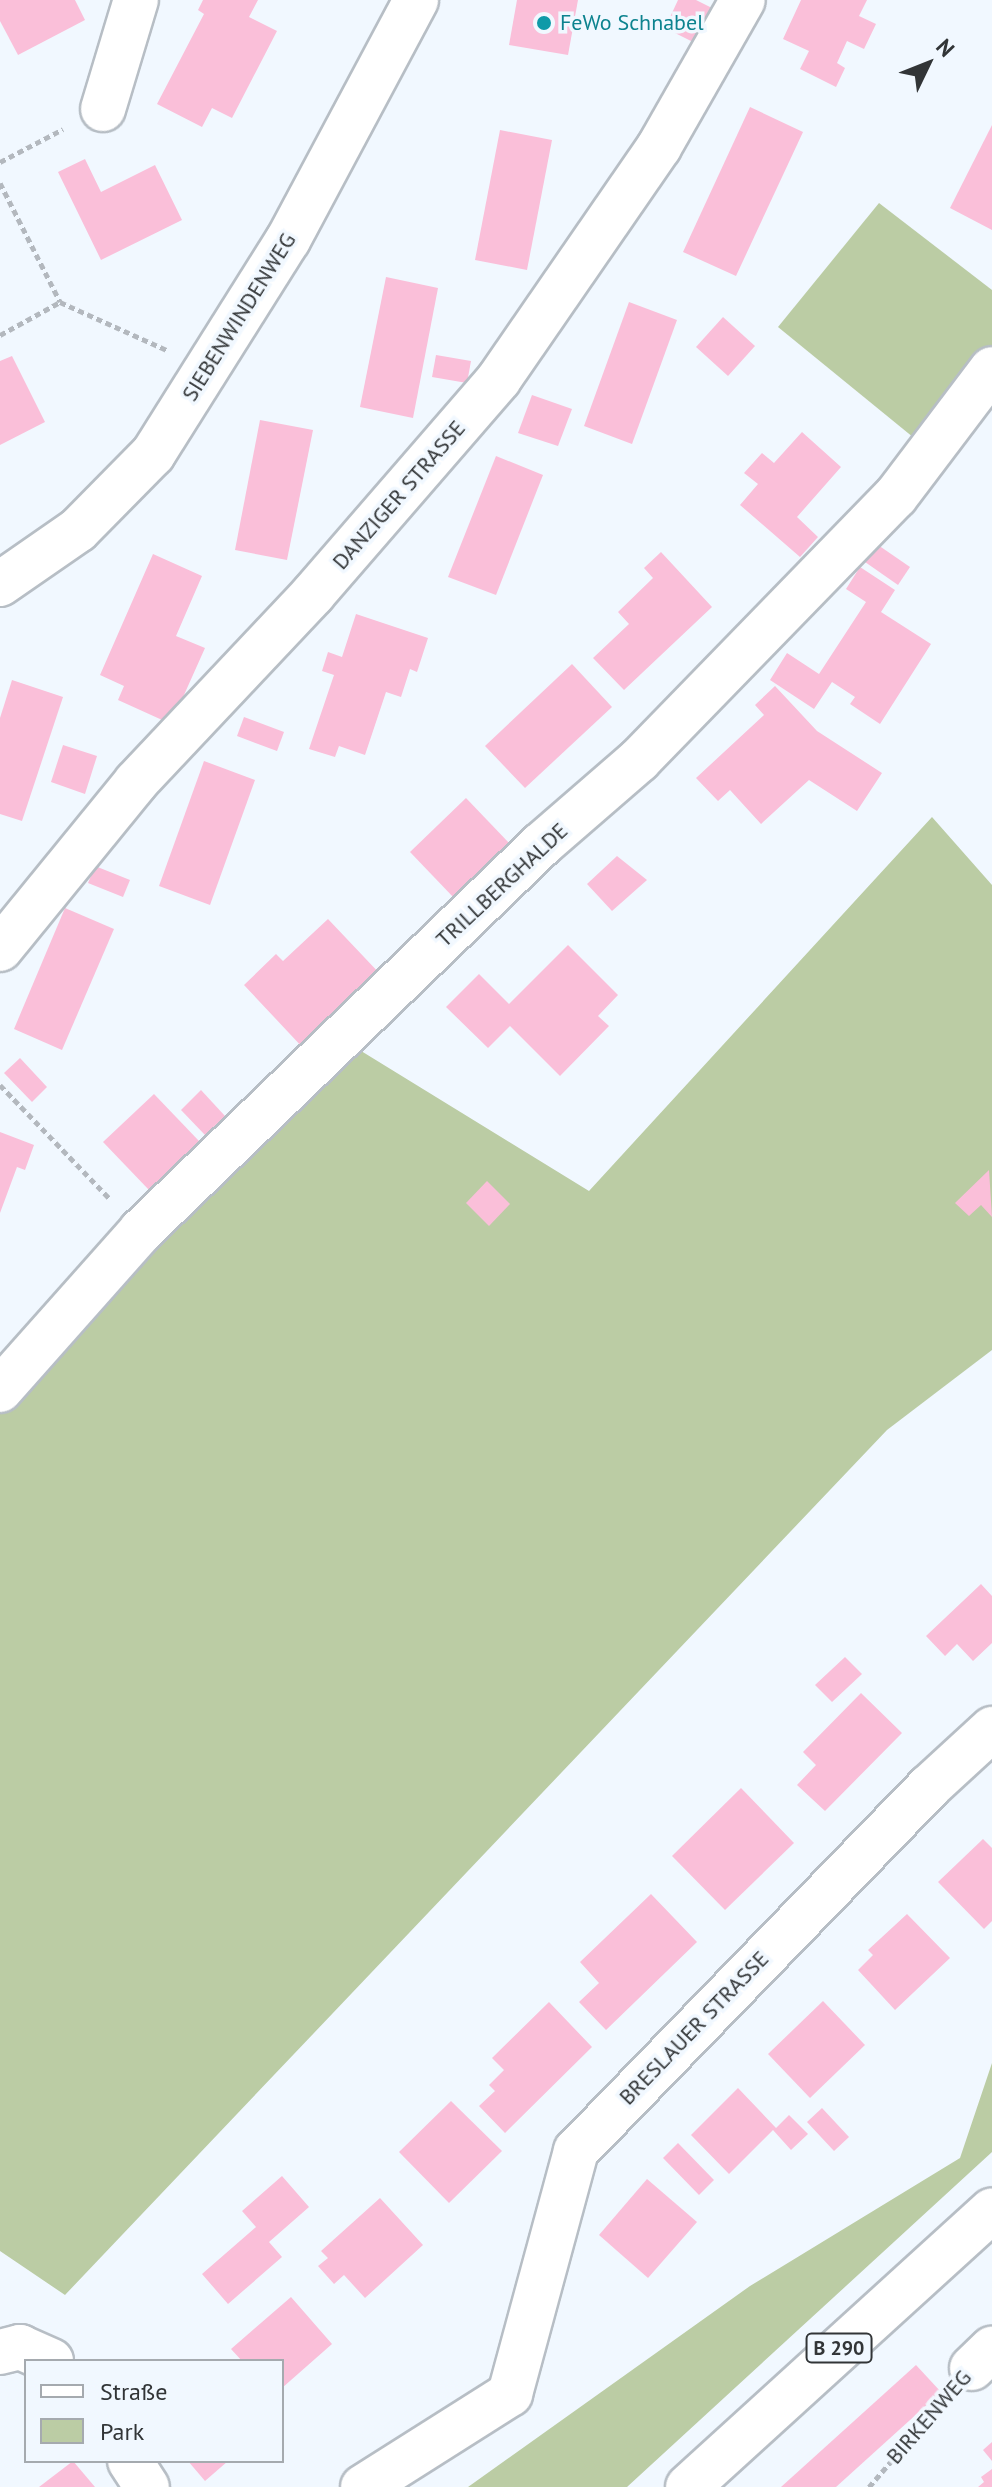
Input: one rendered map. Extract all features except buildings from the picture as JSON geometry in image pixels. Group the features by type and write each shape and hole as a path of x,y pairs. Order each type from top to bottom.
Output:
{"street":[{"path":"103,109 136,0"},
{"name":"SIEBENWINDENWEG","path":"0,584 78,530 153,454 288,240 416,0"},
{"name":"DANZIGER STRASSE","path":"0,949 136,782 313,594 499,379 659,147 743,0"},
{"name":"TRILLBERGHALDE","path":"0,1390 141,1231 541,845 639,760 896,496 992,369"},
{"name":"BRESLAUER STRASSE","path":"363,2487 510,2394 576,2151 929,1787 992,1729"},
{"name":"B 290","path":"688,2487 992,2210"},
{"path":"0,2352 20,2347 47,2359"},
{"path":"131,2463 147,2487"}],"path":[{"path":"0,162 103,109"},
{"path":"0,183 60,302 208,368"},
{"path":"0,335 60,302"},
{"path":"0,1085 141,1231"},
{"name":"BIRKENWEG","path":"869,2487 982,2359"}],"green space":[{"path":"879,203 992,290 992,369 930,451 778,327"},
{"path":"932,817 992,885 992,1350 887,1430 65,2295 0,2251 0,1391 340,1038 589,1191"},
{"path":"992,2063 992,2152 627,2487 468,2487 750,2286 960,2158"}],"place":[{"name":"FeWo Schnabel","path":"544,23"}]}
